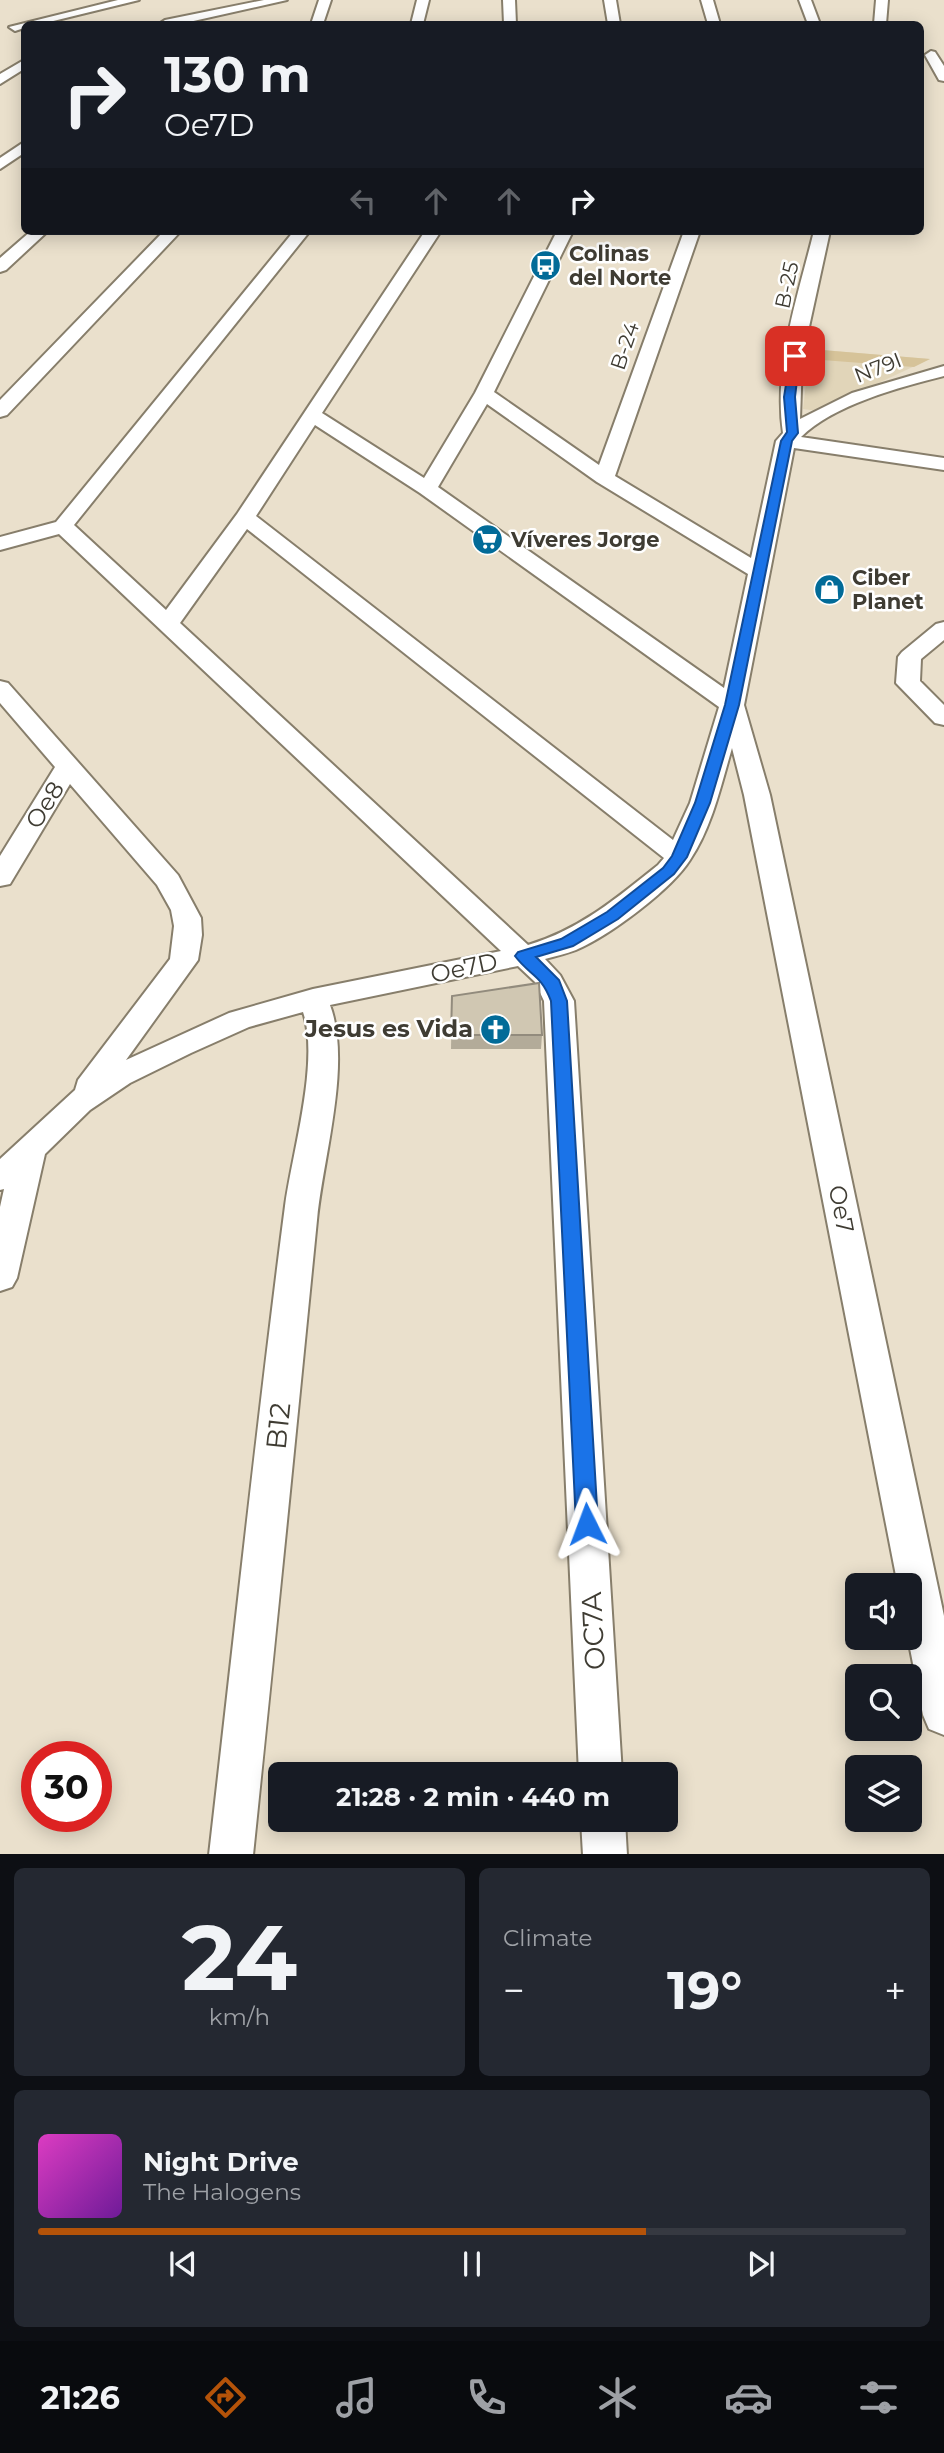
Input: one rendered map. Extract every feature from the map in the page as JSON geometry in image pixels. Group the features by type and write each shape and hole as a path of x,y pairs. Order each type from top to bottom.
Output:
{"street":[{"path":"54,21 133,0"},
{"path":"192,21 218,18 281,0"},
{"path":"318,21 326,0"},
{"path":"418,21 423,0"},
{"path":"509,0 510,21"},
{"path":"610,0 614,21"},
{"path":"707,0 713,21"},
{"path":"805,0 813,21"},
{"path":"880,21 882,0"},
{"path":"932,55 944,78"},
{"path":"0,66 21,66"},
{"path":"0,80 21,66"},
{"path":"0,165 21,148"},
{"path":"0,267 36,235"},
{"path":"0,411 169,235"},
{"path":"0,544 63,526 299,235"},
{"path":"167,625 245,517 430,235"},
{"path":"428,489 484,393 563,235"},
{"name":"B-24","path":"604,478 691,235"},
{"name":"B-25","path":"789,437 789,397 795,356 821,235"},
{"name":"N79I","path":"789,437 805,424 889,386 944,371"},
{"path":"484,393 604,478 758,571"},
{"path":"312,415 428,489 732,705"},
{"path":"789,437 944,464"},
{"name":"Oe7D","path":"0,1178 79,1102 119,1076 192,1041 239,1020 313,999 523,956 567,943 613,916 668,871 679,857 702,803 732,705 758,571 789,437"},
{"path":"245,517 679,857"},
{"name":"OC7A","path":"63,526 548,977 559,1001 600,1762"},
{"path":"944,629 910,657 908,683 944,718"},
{"path":"0,688 168,881 187,912 189,936 184,960 79,1102"},
{"name":"Oe7","path":"732,705 757,795 944,1715"},
{"name":"Oe8","path":"0,878 68,767"},
{"name":"B12","path":"231,1854 302,1204 322,1074 322,1024 313,999"},
{"path":"0,1278 30,1149"},
{"path":"604,1832 605,1854"}],"shaded area":[{"path":"810,349 930,359 818,411 803,409"},
{"path":"810,349 930,359 914,367 809,359"}],"building":[{"name":"Jesus es Vida","path":"539,983 542,1035 451,1035 452,996"}],"place":[{"name":"Colinas del Norte","path":"546,266"},
{"name":"Víveres Jorge","path":"488,540"},
{"name":"Ciber Planet","path":"829,590"},
{"name":"Jesus es Vida","path":"496,1029"}],"route":[{"path":"587,1524 559,1001 553,984 542,970 523,956 567,943 613,916 668,871 679,857 702,803 732,705 786,441 792,433 789,397 795,356"}]}
